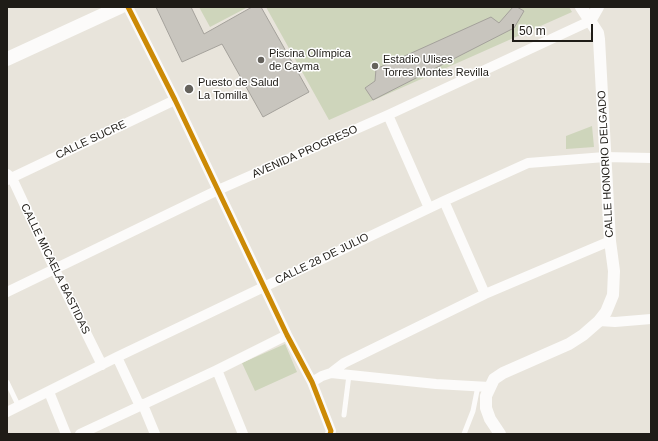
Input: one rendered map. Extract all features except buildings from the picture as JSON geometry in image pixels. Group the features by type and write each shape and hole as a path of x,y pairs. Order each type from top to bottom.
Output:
{"main road":[{"path":"7,59 120,7"}],"street":[{"path":"128,7 175,100 287,335 312,382 331,431 330,434"},
{"name":"CALLE HONORIO DELGADO","path":"483,387 498,376 569,344 589,331 599,321 610,305 613,290 614,270 610,241 599,39 598,33 581,7"},
{"path":"590,20 598,7"},
{"name":"AVENIDA PROGRESO","path":"7,292 218,190 388,115 590,20"},
{"name":"CALLE SUCRE","path":"9,178 175,100"},
{"path":"388,115 429,208"},
{"name":"CALLE 28 DE JULIO","path":"7,412 117,357 429,208 528,163 605,157 651,158"},
{"name":"CALLE MICAELA BASTIDAS","path":"9,178 102,365"},
{"path":"444,201 485,294"},
{"path":"312,382 331,373 344,363 485,294 610,241"},
{"path":"599,321 615,322 651,319"},
{"path":"80,434 217,370 287,335"},
{"path":"117,357 138,402 143,405 155,434"},
{"path":"217,370 243,434"},
{"path":"331,373 436,384 483,387 486,396 486,408 490,419 500,434"},
{"path":"49,392 66,434"}],"lane":[{"path":"344,415 349,375"},
{"path":"7,382 19,407"},
{"path":"464,434 483,387"}],"green space":[{"path":"199,7 248,7 210,27"},
{"name":"Estadio Ulises Torres Montes Revilla","path":"266,7 569,7 572,12 329,120"},
{"path":"592,126 594,147 566,149 566,136"},
{"path":"285,344 297,372 255,391 242,363"}],"transit line":[{"path":"128,7 175,100 287,335 312,382 331,431 330,434"}],"place":[{"name":"Piscina Olímpica de Cayma","path":"261,60"},
{"name":"Estadio Ulises Torres Montes Revilla","path":"375,66"},
{"name":"Puesto de Salud La Tomilla","path":"189,89"}]}
